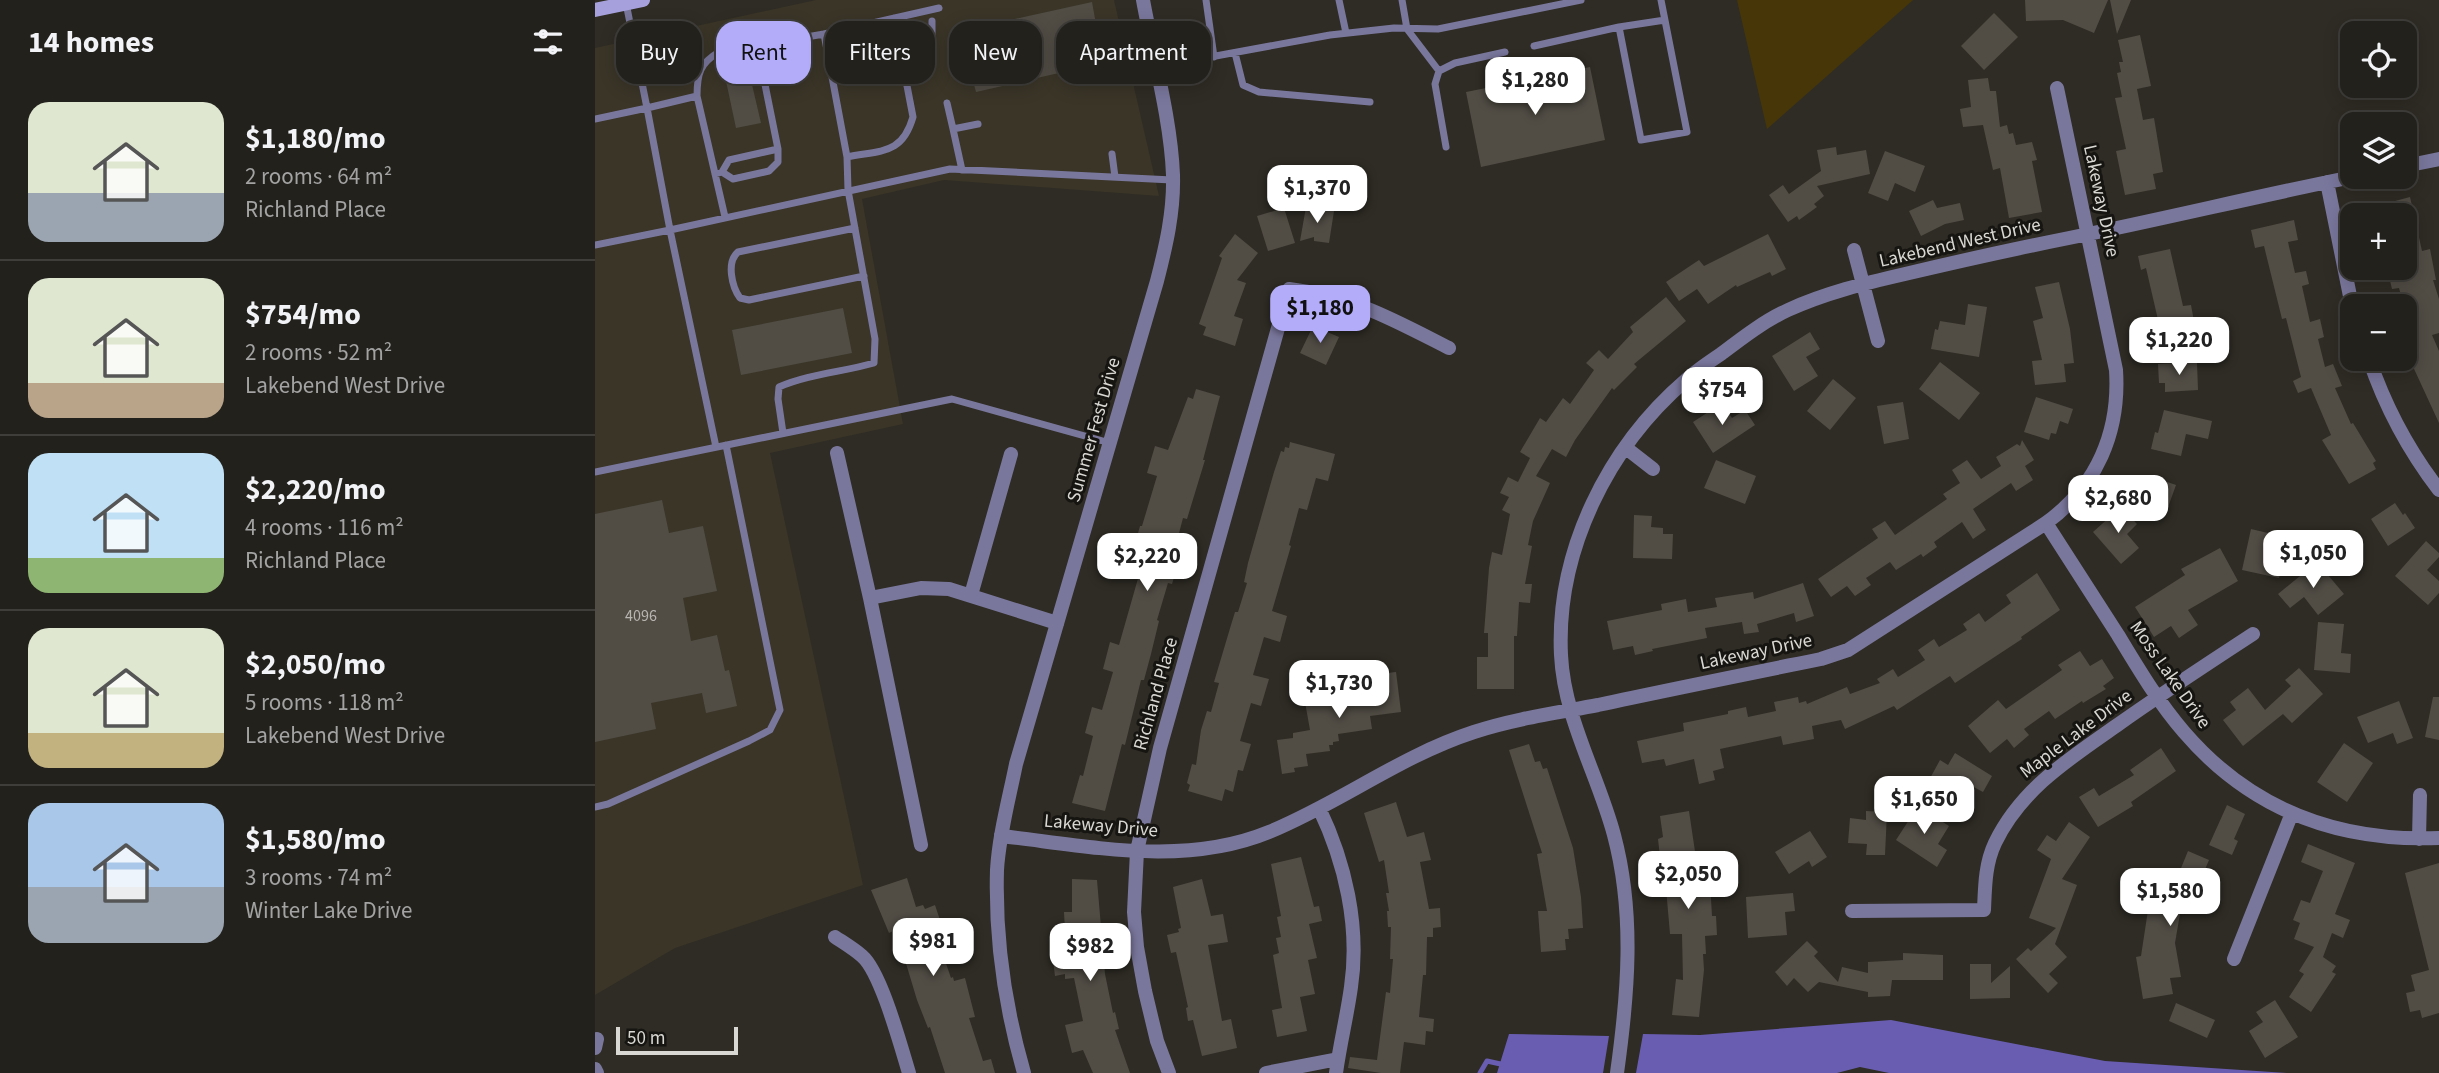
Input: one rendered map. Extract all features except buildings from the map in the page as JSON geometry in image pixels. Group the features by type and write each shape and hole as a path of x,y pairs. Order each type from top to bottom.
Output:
{"main road":[{"path":"595,10 643,0"}],"street":[{"name":"Summer Fest Drive","path":"1143,0 1147,21"},
{"name":"Summer Fest Drive","path":"1024,1073 1003,980 997,869 1001,836 1016,764 1165,249 1172,207 1173,180 1170,145 1158,84"},
{"name":"Lakeway Drive","path":"1001,836 1137,851 1196,849 1242,841 1278,828 1319,808 1420,753 1474,732 1526,718 1821,659 1848,650 2066,509 2088,483 2104,454 2114,421 2116,370 2057,88"},
{"path":"2417,164 2439,159"},
{"name":"Lakebend West Drive","path":"1617,1073 1626,1012 1629,954 1625,895 1615,838 1563,685 1561,650 1569,572 1580,534 1594,498 1641,425 1685,380 1749,332 1784,312 1864,284 1973,258 2340,179"},
{"path":"2327,182 2350,294"},
{"path":"1854,250 1878,341"},
{"name":"Richland Place","path":"1168,1073 1157,1041 1137,947 1134,912 1137,851 1160,748 1289,289 1322,293 1373,309 1449,348"},
{"path":"2374,371 2397,426 2439,490"},
{"path":"1626,448 1653,469"},
{"path":"837,453 921,845"},
{"path":"971,595 1011,454"},
{"name":"Moss Lake Drive","path":"2046,523 2157,697 2207,757 2237,781 2292,813 2324,827 2393,839 2439,838"},
{"path":"870,598 921,587 949,589 1057,623"},
{"name":"Maple Lake Drive","path":"1852,911 1984,910 1985,876 1994,844 2013,812 2041,781 2157,697 2253,634"},
{"path":"2419,839 2420,795"},
{"path":"1266,1073 1337,1066 1351,986 1353,926 1346,881 1334,838 1319,808"},
{"path":"2234,959 2292,813"},
{"path":"835,937 864,957 875,977 888,1007 909,1073"}],"lane":[{"path":"1206,0 1214,57"},
{"path":"1339,0 1346,33"},
{"path":"1402,0 1407,29 1439,71"},
{"path":"1211,58 1346,33 1395,27 1438,29 1581,0"},
{"path":"1619,27 1641,140 1687,132 1661,0"},
{"path":"627,4 670,230 716,447"},
{"path":"811,36 939,8"},
{"path":"847,157 897,146 909,134 913,117 894,18"},
{"path":"1534,46 1665,20"},
{"path":"783,433 779,387 795,380 844,372 874,362 875,339 848,190 847,157 824,34"},
{"path":"1446,147 1435,84 1439,71 1455,62 1504,52"},
{"path":"1235,53 1244,85 1259,92 1370,102"},
{"path":"716,54 705,60 697,74 697,96 719,173 725,217"},
{"path":"719,173 733,180 769,171 778,162 778,149 765,84"},
{"path":"595,119 697,96"},
{"path":"947,103 963,170"},
{"path":"953,130 978,124"},
{"path":"719,173 729,160 778,149"},
{"path":"1112,154 1115,177"},
{"path":"595,244 950,169 1173,180"},
{"path":"855,228 738,252 733,256 731,264 735,291 740,298 749,300 864,276"},
{"path":"595,472 952,399 1110,443"},
{"path":"595,807 608,804 770,730 780,710 726,445"}],"shaded area":[{"path":"816,0 1114,0 1119,21 1056,21 1056,84 1133,84 1159,196 944,180 862,199 903,424 770,453 863,885 675,948 595,995 595,48 616,43 616,84 702,84 702,25 716,22 716,84 811,84 811,21 719,21"},
{"path":"1737,0 1913,0 1767,129"},
{"path":"1891,1020 2105,1061 2287,1073 1889,1073 1860,1067 1837,1073 1636,1073 1643,1034 1700,1035"},
{"path":"1509,1034 1609,1036 1603,1073 1497,1073"}],"waterway":[{"path":"1480,1073 1487,1061 1505,1065"}]}
